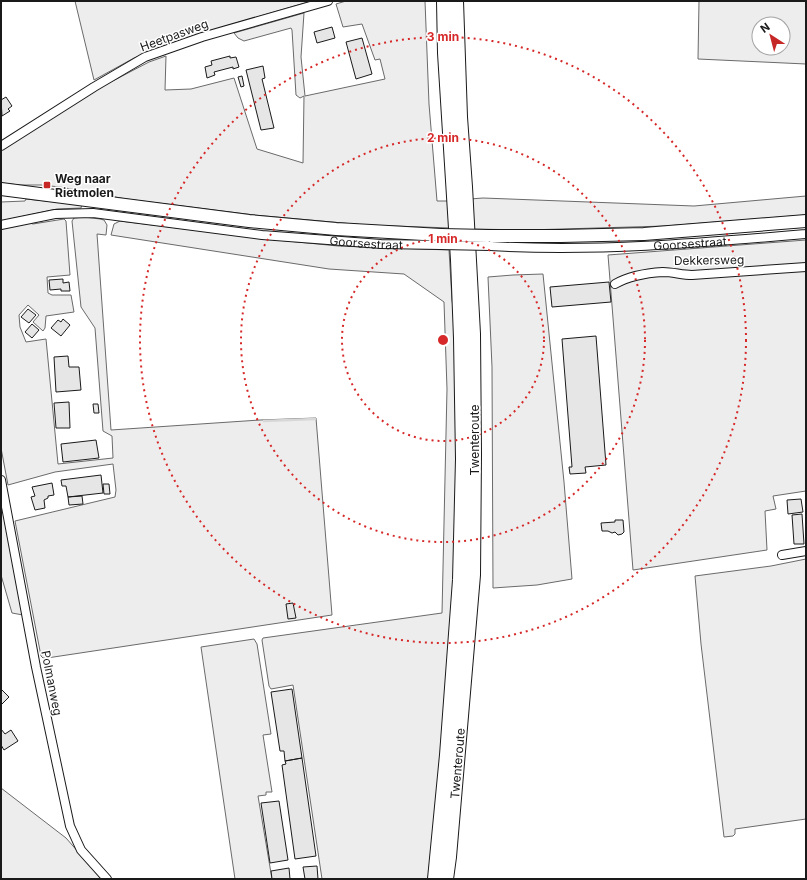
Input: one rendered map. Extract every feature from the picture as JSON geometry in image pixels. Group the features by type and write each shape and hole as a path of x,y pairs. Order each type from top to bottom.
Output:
{"highway":[{"name":"Twenteroute","path":"435,879 447,755 460,580 463,459 460,322 446,67 444,1"},
{"name":"Twenteroute","path":"446,879 450,849 473,575 473,334 460,117 456,1"}],"main road":[{"name":"Goorsestraat","path":"1,189 249,221 441,240 489,241 561,236 644,234 806,221"}],"street":[{"name":"Heetpasweg","path":"1,146 101,83 146,57 202,37 328,1"},
{"name":"Goorsestraat","path":"1,225 55,214 93,213 284,237 381,244 441,240"},
{"name":"Goorsestraat","path":"489,241 530,248 635,247 806,234"},
{"name":"Dekkersweg","path":"614,284 626,278 664,272 680,275 692,275 806,267"},
{"name":"Polmanweg","path":"1,480 36,667 70,826 81,850 107,879"},
{"path":"782,555 806,551"}],"shaded area":[{"path":"75,1 312,1 219,28 156,49 134,58 94,80"},
{"path":"346,1 425,1 429,104 437,201 449,201 451,228 365,225 254,215 126,199 60,187 1,183 1,150 103,86 149,62 166,56 165,90 191,89 234,78 257,149 303,163 304,96 300,98 296,95 291,28 244,41 238,38 234,33 304,13 301,57 305,96 385,79 380,59 375,60 362,24 343,27 336,4"},
{"path":"699,1 806,1 806,64 698,59"},
{"path":"806,196 806,215 665,226 527,230 472,229 470,199 483,198 694,206"},
{"path":"26,199 82,204 81,208 57,209 1,221 1,202 25,201"},
{"path":"84,217 104,220 107,225 106,235 97,234 111,430 260,420 316,418 332,615 47,658 43,658 41,656 15,521 115,497 116,490 113,464 55,472 8,485 1,448 1,229 30,223 33,224 64,219 66,221 70,275 47,277 48,293 52,295 71,295 74,312 46,316 45,328 43,331 33,322 39,315 28,305 19,315 20,327 26,342 46,339 58,464 113,458 112,436 103,431 95,328 81,307 72,221 74,218"},
{"path":"120,221 338,246 449,250 455,323 458,399 456,540 450,663 428,879 322,879 293,685 271,689 269,686 262,640 263,638 442,613 447,389 444,302 404,274 329,269 111,235 114,224"},
{"path":"806,240 806,491 773,496 776,509 765,511 767,550 633,570 608,255"},
{"path":"543,274 564,482 572,579 537,585 493,588 492,367 488,277"},
{"path":"1,498 23,615 12,613 1,575"},
{"path":"806,559 806,819 735,829 735,834 733,836 724,837 701,644 695,576 771,566"},
{"path":"254,639 257,644 271,734 263,735 272,792 266,792 266,795 258,796 272,879 235,879 201,647"},
{"path":"1,788 66,838 102,879 1,879"}],"building":[{"path":"332,27 335,38 317,43 314,32"},
{"path":"362,38 372,74 356,79 346,42"},
{"path":"230,56 230,58 236,57 239,67 214,72 215,75 207,78 205,67 212,65 211,61"},
{"path":"263,66 265,78 262,79 274,128 261,130 246,70"},
{"path":"242,76 244,86 241,87 238,77"},
{"path":"6,97 12,106 8,109 10,111 2,116 1,100"},
{"path":"63,279 63,283 69,282 70,291 61,291 61,289 50,290 49,280"},
{"path":"609,282 611,302 552,307 550,287"},
{"path":"28,309 36,315 29,323 21,317"},
{"path":"63,319 70,325 61,336 51,328 58,320 61,322"},
{"path":"32,324 39,330 32,338 25,332"},
{"path":"596,336 606,465 585,467 586,473 570,474 569,467 572,467 562,339"},
{"path":"68,356 69,367 79,367 81,390 56,392 54,357"},
{"path":"69,402 70,428 56,428 54,403"},
{"path":"93,404 98,404 99,413 94,413"},
{"path":"96,440 99,458 63,462 61,444"},
{"path":"101,475 103,493 68,497 66,486 62,486 61,480"},
{"path":"52,483 54,495 48,496 48,498 44,500 45,508 35,510 31,497 35,496 32,487"},
{"path":"103,484 109,484 110,494 104,494"},
{"path":"82,496 83,504 69,505 68,497"},
{"path":"801,499 803,512 788,514 787,500"},
{"path":"802,514 804,544 794,544 792,515"},
{"path":"615,520 623,520 624,532 622,534 618,535 615,532 612,533 602,531 601,523 615,522"},
{"path":"293,603 296,618 288,619 286,604"},
{"path":"1,689 9,697 1,705"},
{"path":"292,689 302,758 285,761 284,751 280,751 271,692"},
{"path":"1,729 5,734 11,730 18,741 4,750 1,745"},
{"path":"302,758 316,856 295,859 282,765 286,764 285,761"},
{"path":"279,801 288,860 270,863 261,803"},
{"path":"317,866 318,879 305,879 303,867"},
{"path":"289,868 290,879 272,879 271,871"}],"waterway":[{"path":"264,421 315,419"}],"place":[{"name":"Weg naar Rietmolen","path":"47,185"}]}
